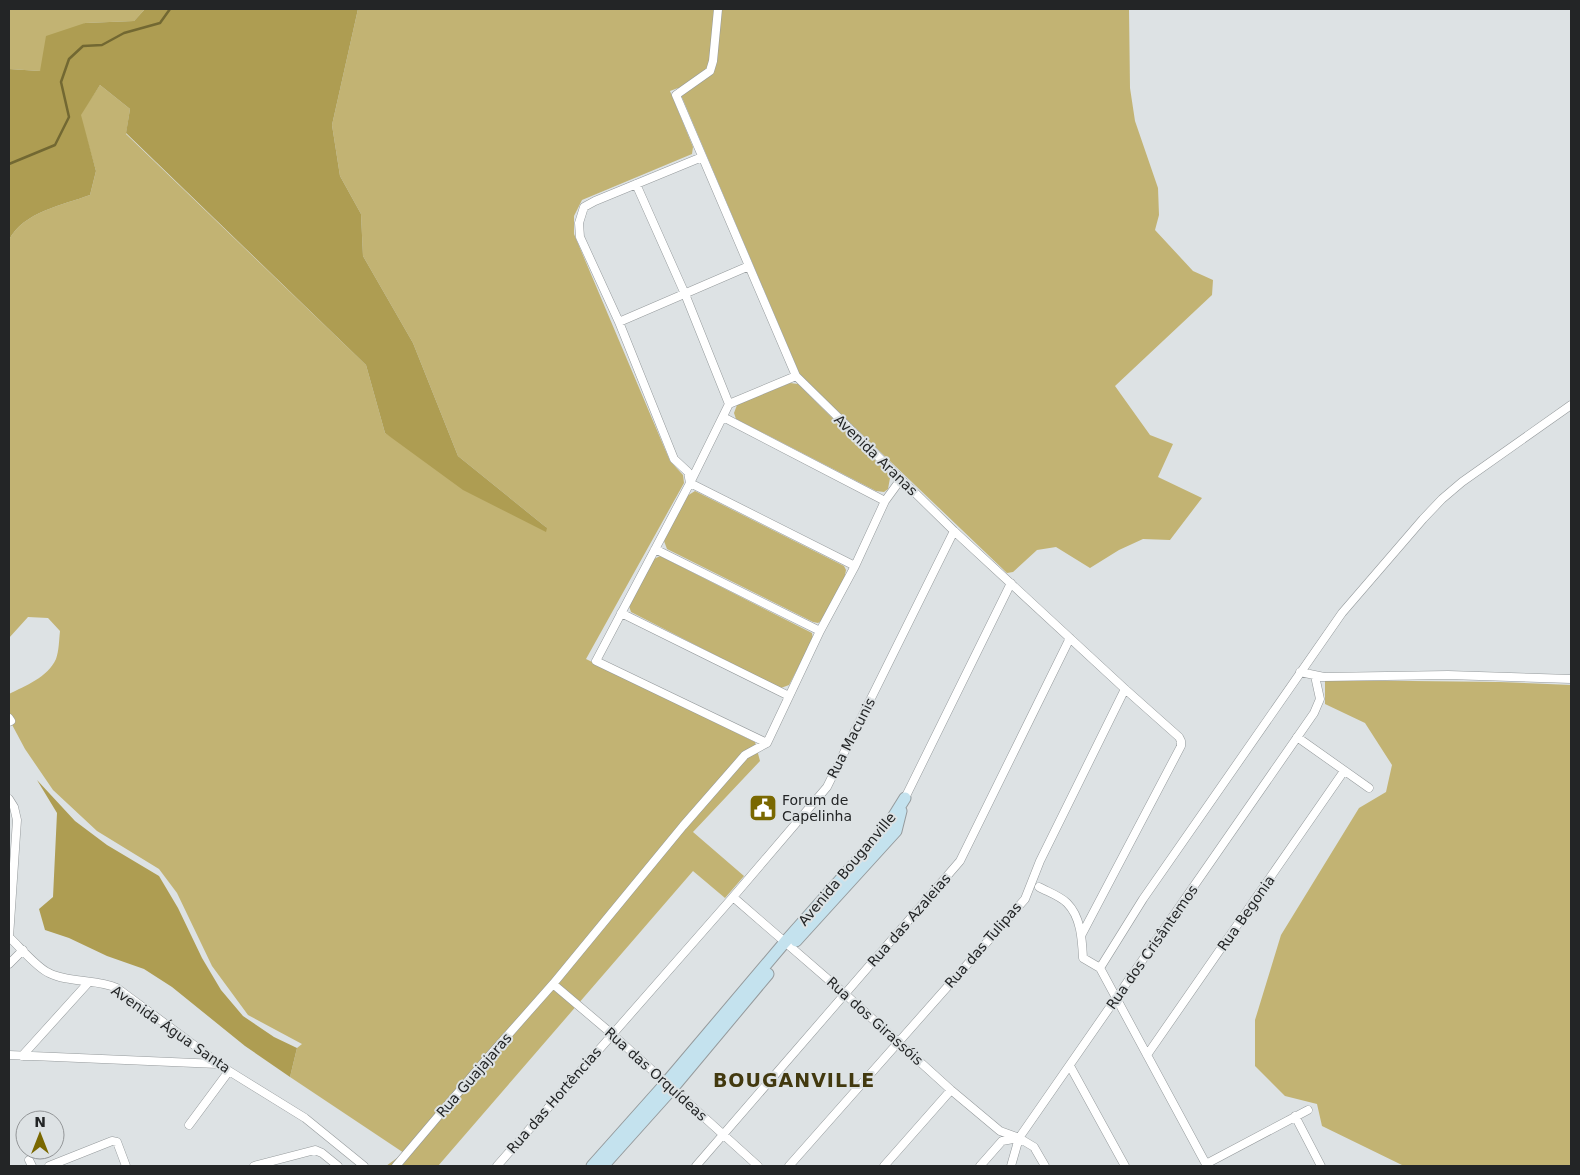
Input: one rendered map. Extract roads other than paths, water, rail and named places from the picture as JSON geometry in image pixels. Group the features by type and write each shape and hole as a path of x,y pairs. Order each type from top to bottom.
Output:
{"street":[{"name":"Avenida Aranas","path":"718,9 713,61 710,71 676,95 796,376 954,530 1124,689 1179,737 1181,741 1181,746 1082,934"},
{"path":"690,483 688,472 674,459 619,322 580,237 578,223 584,208 595,201 702,157"},
{"path":"636,184 685,294 729,404"},
{"path":"619,322 749,266"},
{"path":"796,376 729,404 690,483 596,661 767,743 820,631 855,566 885,500 901,479"},
{"path":"1100,968 1148,892 1342,613 1442,499 1462,482 1571,405"},
{"path":"723,417 885,500"},
{"path":"690,483 855,566"},
{"name":"Rua Macunis","path":"612,1034 733,897 827,786 954,530"},
{"path":"655,549 820,631"},
{"path":"905,798 1011,583"},
{"path":"621,613 789,696"},
{"name":"Rua das Azaleias","path":"696,1166 960,861 1070,638"},
{"path":"1300,672 1314,676 1448,675 1571,679"},
{"name":"Rua dos Crisântemos","path":"1019,1138 1314,713 1320,699 1314,676"},
{"name":"Rua das Tulipas","path":"789,1166 1024,899 1040,861 1124,689"},
{"path":"9,718 11,721 9,722"},
{"path":"1297,737 1370,788"},
{"name":"Rua Guajajaras","path":"396,1166 553,984 683,826 745,755 767,743"},
{"name":"Rua Begonia","path":"1147,1056 1344,771"},
{"name":"Avenida Bouganville","path":"603,1166 788,944 896,831 905,798"},
{"path":"9,799 14,807 17,820 9,937"},
{"path":"1039,887 1066,902 1074,912 1082,934 1083,958 1100,968 1207,1165 1308,1110"},
{"name":"Rua dos Girassóis","path":"733,897 1000,1131 1019,1138 1034,1147 1045,1166"},
{"name":"Avenida Água Santa","path":"9,937 48,973 117,988 218,1064 306,1118 364,1166"},
{"path":"9,964 23,950"},
{"path":"22,1056 88,983"},
{"name":"Rua das Orquídeas","path":"553,984 612,1034 758,1166"},
{"name":"Rua das Hortências","path":"497,1166 612,1034"},
{"path":"9,1055 218,1064"},
{"path":"1070,1066 1125,1166"},
{"path":"188,1125 229,1071"},
{"name":"Avenida Bouganville","path":"592,1166 668,1086"},
{"path":"884,1166 951,1090"},
{"path":"1295,1116 1321,1166"},
{"path":"980,1166 1002,1141 1019,1138 1011,1166"},
{"path":"49,1166 112,1141 117,1142 126,1166"},
{"path":"254,1166 315,1150 322,1153 338,1166"}],"waterway":[{"path":"9,164 55,145 69,117 61,82 69,59 83,46 102,45 124,33 160,23 170,9"}],"place":[{"name":"Forum de Capelinha","path":"763,808"}],"district":[{"name":"BOUGANVILLE","path":"794,1080"}]}
